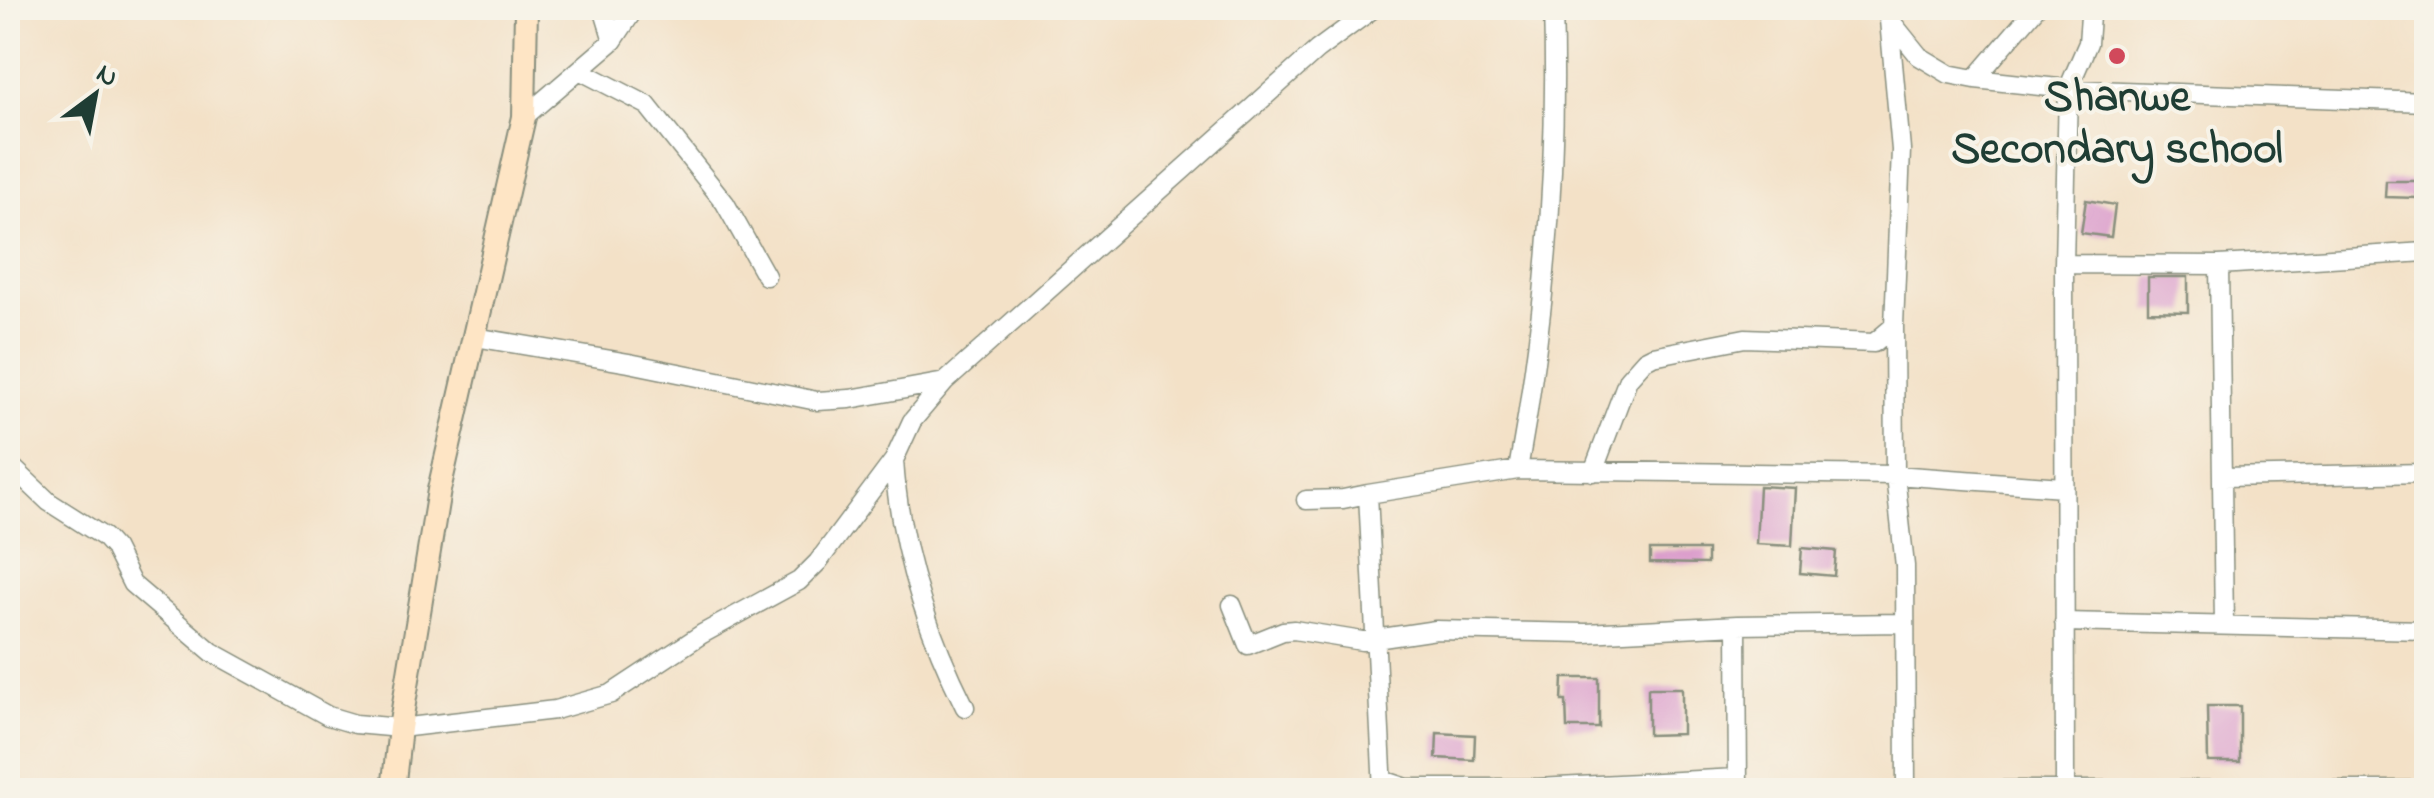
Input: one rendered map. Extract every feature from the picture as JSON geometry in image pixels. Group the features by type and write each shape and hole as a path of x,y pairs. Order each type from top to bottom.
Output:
{"street":[{"path":"394,790 400,728 439,490 524,118 526,8"},
{"path":"603,8 612,41"},
{"path":"524,118 612,41 636,8"},
{"path":"8,463 49,502 104,538 114,548 132,584 212,652 328,716 355,724 400,728 555,710 611,694 702,634 799,581 818,562 894,460 912,421 945,382 1302,63 1374,8"},
{"path":"1518,470 1534,380 1549,238 1556,106 1553,8"},
{"path":"1975,79 2036,8"},
{"path":"2065,789 2063,488 2068,89 2088,43 2090,16 2086,8"},
{"path":"1889,14 1919,56 1950,74 1975,79 2068,89 2426,102"},
{"path":"1889,14 1901,150 1894,326 1895,475 1904,566 1906,790"},
{"path":"581,70 647,105 725,202 766,276"},
{"path":"2064,264 2218,265 2426,252"},
{"path":"2218,265 2224,625"},
{"path":"1593,472 1628,380 1645,360 1745,338 1874,343 1894,326"},
{"path":"474,337 629,362 817,401 945,382"},
{"path":"894,460 897,502 909,558 946,669 965,706"},
{"path":"1306,500 1343,499 1518,470 1895,475 2063,488"},
{"path":"2223,477 2426,473"},
{"path":"1368,494 1383,785 1538,789 1738,784 1737,625"},
{"path":"1232,605 1248,645 1294,630 1362,641 1436,630 1586,633 1905,622"},
{"path":"2064,622 2426,630"},
{"path":"1929,790 2426,790"}],"building":[{"path":"2386,181 2417,181 2417,198 2385,197"},
{"path":"2086,200 2115,205 2111,237 2081,233"},
{"path":"2148,277 2188,277 2188,312 2148,311"},
{"path":"1759,486 1795,488 1792,546 1756,544"},
{"path":"1802,548 1836,551 1834,576 1800,573"},
{"path":"1650,550 1707,550 1707,564 1650,563"},
{"path":"1563,678 1599,678 1599,728 1567,728"},
{"path":"1648,688 1682,688 1682,734 1648,735"},
{"path":"2207,706 2240,706 2240,762 2208,762"},
{"path":"1437,733 1475,735 1474,760 1436,758"}],"place":[{"name":"Shanwe Secondary school","path":"2117,56"}]}
